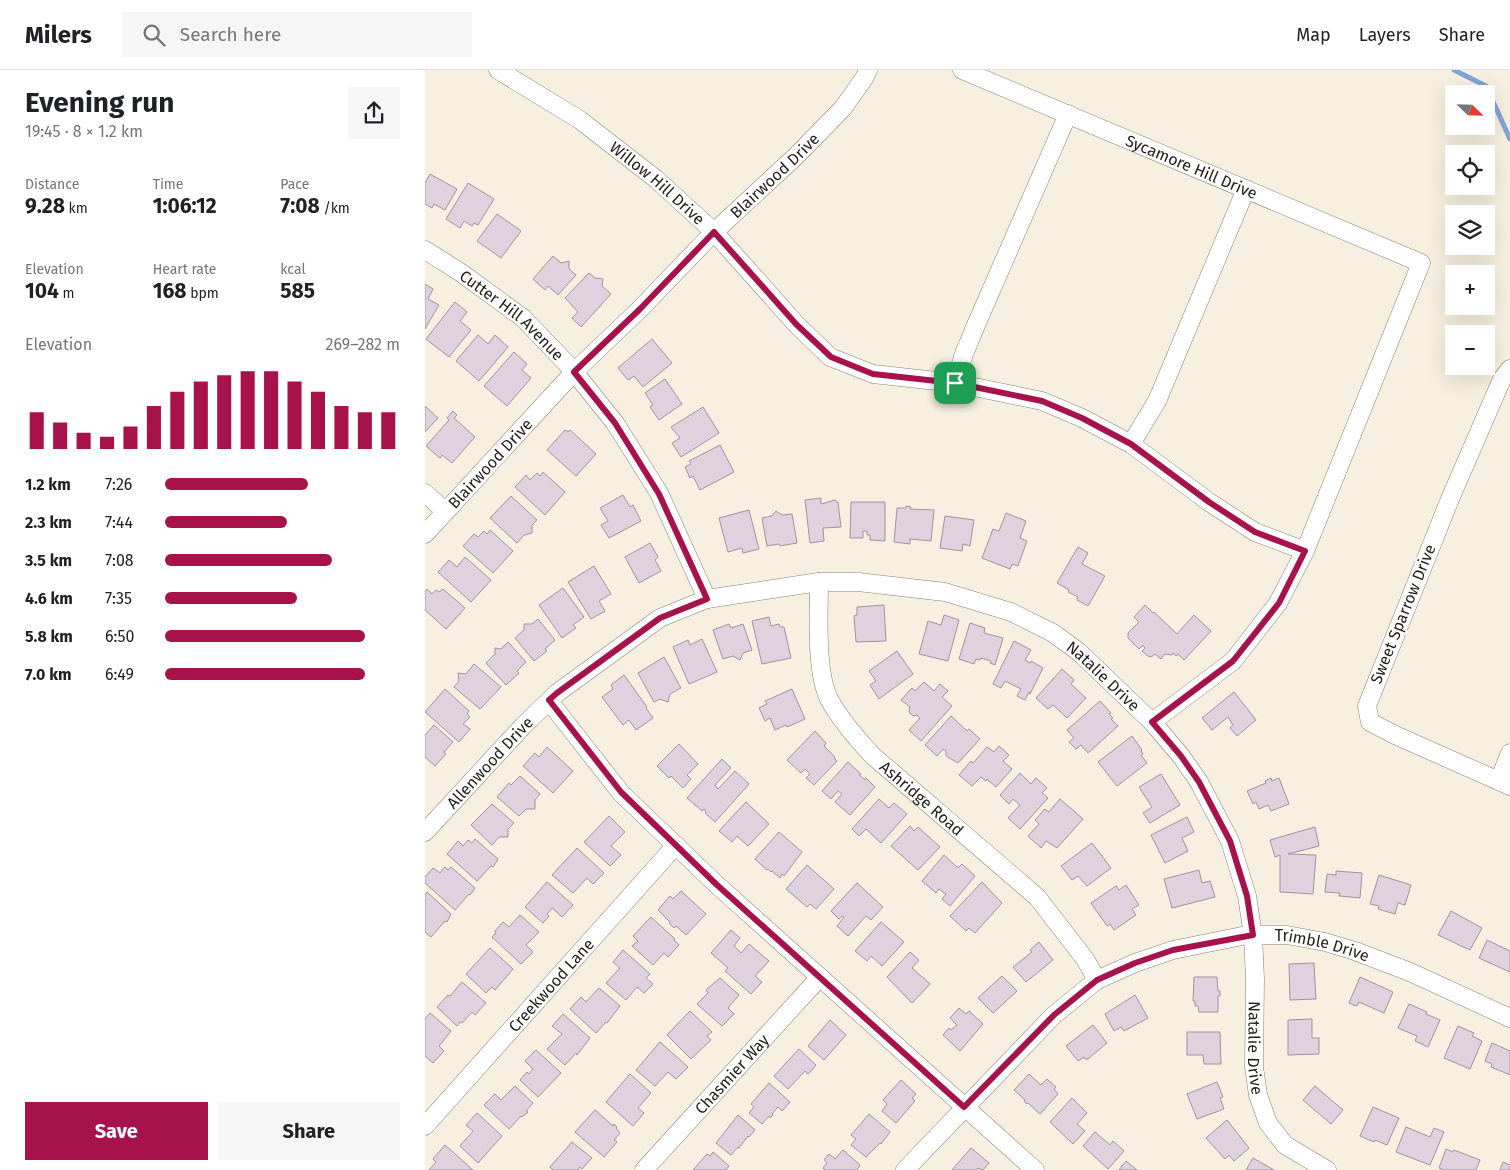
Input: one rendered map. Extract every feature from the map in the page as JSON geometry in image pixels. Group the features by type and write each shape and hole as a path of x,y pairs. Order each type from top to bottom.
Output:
{"street":[{"name":"Willow Hill Drive","path":"498,70 580,120 656,179 714,232 796,324 831,357 873,374 955,383 1042,401 1082,418 1131,444 1209,502 1255,532 1305,551"},
{"name":"Blairwood Drive","path":"425,534 574,372 640,309 714,232 796,156 843,108 868,70"},
{"name":"Sycamore Hill Drive","path":"962,70 1421,263 1305,551"},
{"path":"955,383 976,325 1068,114"},
{"path":"1131,444 1157,401 1246,189"},
{"name":"Cutter Hill Avenue","path":"425,250 460,272 523,318 574,372 615,423 659,494 707,599"},
{"name":"Sweet Sparrow Drive","path":"1505,783 1395,735 1370,722 1367,706 1449,498 1502,379 1510,368"},
{"path":"425,493 445,511"},
{"path":"1152,722 1233,661 1279,603 1305,551"},
{"name":"Natalie Drive","path":"707,599 819,582 858,582 945,592 1011,612 1053,633 1079,652 1152,722 1181,756 1199,782 1230,841 1247,896 1253,935 1255,979 1254,1067 1258,1095 1268,1123 1285,1145 1327,1170"},
{"name":"Ashridge Road","path":"819,582 819,651 823,678 829,700 851,733 873,756 1037,897 1085,959 1097,980"},
{"name":"Allenwood Drive","path":"425,832 557,693 660,618 707,599"},
{"path":"549,700 621,792 676,846 1035,1170"},
{"path":"1505,783 1510,753"},
{"name":"Creekwood Lane","path":"425,1126 676,846"},
{"name":"Trimble Drive","path":"905,1170 1054,1015 1097,980 1135,963 1173,950 1253,935 1287,935 1325,942 1355,951 1409,972 1510,1018"},
{"name":"Chasmier Way","path":"644,1170 820,977"}],"building":[{"path":"430,174 457,189 445,210 434,204 432,208 425,204 425,183"},
{"path":"468,183 494,199 478,225 474,223 472,226 464,221 460,228 446,219"},
{"path":"497,214 521,231 501,258 477,241"},
{"path":"553,256 561,263 569,261 569,269 576,275 558,295 548,286 545,290 533,279"},
{"path":"589,273 595,278 603,279 602,286 611,294 581,327 572,318 578,312 565,298"},
{"path":"425,284 433,289 428,299 439,305 425,329"},
{"path":"455,302 467,312 460,321 471,330 449,357 426,339"},
{"path":"478,335 488,344 495,335 508,347 479,381 456,361"},
{"path":"652,339 672,363 643,387 634,376 628,380 618,368"},
{"path":"514,352 527,364 522,370 531,378 507,406 484,386"},
{"path":"665,379 682,404 659,420 650,407 653,405 645,393"},
{"path":"425,406 438,418 425,432"},
{"path":"703,407 719,433 681,457 672,443 680,438 671,427"},
{"path":"453,411 457,415 454,418 475,437 452,463 442,455 440,458 426,446 449,420 447,418"},
{"path":"565,430 568,432 570,430 596,454 576,476 547,450"},
{"path":"720,445 734,472 700,490 693,476 690,478 685,467 691,464 689,461"},
{"path":"543,472 565,492 545,515 515,487 526,475 530,480 537,473 540,476"},
{"path":"623,495 630,507 633,505 641,521 609,538 601,525 608,521 600,508"},
{"path":"511,496 537,520 532,525 532,533 524,535 517,543 490,518"},
{"path":"821,498 821,504 835,500 838,502 841,527 823,528 824,541 810,543 805,500"},
{"path":"851,502 885,502 885,541 870,540 870,535 867,535 867,531 863,531 863,538 850,538"},
{"path":"906,506 911,507 910,509 934,510 931,541 910,539 910,544 894,542 897,508 906,508"},
{"path":"749,510 759,549 743,553 742,548 728,552 719,518"},
{"path":"776,511 782,515 792,514 797,543 767,546 762,518 772,516"},
{"path":"1006,513 1026,521 1020,538 1027,541 1018,566 1012,564 1010,569 982,558 993,529 999,531"},
{"path":"945,516 974,520 970,546 963,544 962,551 940,548"},
{"path":"490,530 513,551 493,573 463,546 474,534 478,537 484,531 487,534"},
{"path":"650,543 658,557 655,560 661,571 639,583 625,557"},
{"path":"1078,547 1088,553 1082,564 1105,576 1088,606 1077,600 1078,597 1057,583"},
{"path":"465,557 491,580 471,602 438,572 449,560 457,567"},
{"path":"594,566 611,594 599,601 605,611 591,619 568,582"},
{"path":"563,588 584,617 573,625 576,628 562,638 539,605"},
{"path":"427,589 432,594 436,590 439,592 443,589 465,608 446,629 425,610 425,592"},
{"path":"884,605 886,641 856,642 854,616 857,615 857,607"},
{"path":"1145,605 1177,634 1194,615 1211,631 1184,660 1178,654 1176,656 1173,653 1172,655 1165,654 1161,659 1155,654 1151,657 1148,656 1142,651 1145,648 1143,645 1139,649 1128,638 1128,633 1139,622 1134,617"},
{"path":"944,615 959,620 948,661 919,654 928,621 941,625"},
{"path":"769,617 771,626 779,624 780,627 784,627 791,658 762,664 752,621"},
{"path":"538,619 555,640 545,649 547,651 534,661 515,638 524,630 524,624 532,624"},
{"path":"970,623 985,628 984,633 1003,638 995,665 990,663 991,661 981,658 980,660 976,659 974,664 959,659"},
{"path":"729,624 731,628 743,624 752,650 743,653 740,660 733,656 723,659 713,630"},
{"path":"702,639 717,672 689,684 673,647 688,640 690,645"},
{"path":"1014,641 1031,650 1025,660 1030,663 1031,661 1043,668 1025,700 1017,696 1021,689 1005,681 1001,688 993,684"},
{"path":"508,642 526,662 517,671 519,673 506,685 486,663 495,654 495,648 501,649"},
{"path":"897,651 913,674 879,699 870,685 876,681 869,671"},
{"path":"664,657 681,688 670,694 668,702 660,699 654,702 638,673"},
{"path":"474,664 501,687 480,709 454,687 459,681 458,673 466,674"},
{"path":"1062,669 1074,680 1071,684 1086,698 1067,718 1053,705 1048,709 1036,698"},
{"path":"624,675 653,718 636,730 629,720 623,725 602,697 613,689 611,685"},
{"path":"924,682 934,691 940,684 948,691 942,697 952,706 921,741 909,730 920,718 917,715 913,716 909,712 910,707 901,700 912,688 915,691"},
{"path":"445,689 469,711 467,714 470,717 463,724 470,729 459,742 425,712"},
{"path":"792,689 805,719 775,730 770,718 765,721 759,708 767,704 765,701"},
{"path":"1234,692 1256,720 1237,736 1230,728 1233,725 1228,717 1212,730 1202,718"},
{"path":"1100,701 1111,713 1109,714 1113,718 1111,719 1118,726 1088,753 1081,745 1076,749 1069,742 1074,738 1067,730"},
{"path":"951,716 967,731 969,729 980,739 958,763 946,756 946,751 943,749 937,756 925,745"},
{"path":"434,725 453,742 444,752 446,754 435,766 425,757 425,735"},
{"path":"815,731 826,743 824,746 837,761 814,785 806,778 810,774 805,769 801,773 787,760"},
{"path":"1132,736 1142,750 1143,754 1141,755 1147,763 1117,786 1098,762"},
{"path":"679,744 698,764 687,775 691,779 683,788 657,766"},
{"path":"999,746 1009,755 1003,761 1012,769 996,787 987,779 986,781 981,777 972,786 959,775 987,747 994,752"},
{"path":"547,747 573,771 553,793 523,766 535,753 539,757"},
{"path":"722,759 731,768 715,785 718,789 735,771 749,784 715,822 705,813 704,809 702,811 687,798"},
{"path":"848,762 861,774 859,775 865,780 866,778 875,787 850,815 835,802 842,794 838,791 831,799 822,791"},
{"path":"1020,773 1031,784 1036,778 1047,788 1042,793 1048,798 1020,829 1008,818 1020,805 1013,799 1009,804 1000,795"},
{"path":"1161,774 1180,805 1150,823 1143,813 1152,807 1139,787"},
{"path":"520,776 540,794 535,800 535,809 526,809 519,816 497,797 509,783 511,785"},
{"path":"1271,778 1272,781 1279,778 1289,804 1271,811 1268,805 1259,809 1256,802 1253,804 1247,791 1266,783 1265,781"},
{"path":"879,799 889,808 894,803 907,814 881,843 866,829 859,836 852,829"},
{"path":"1060,799 1083,819 1057,848 1046,841 1041,848 1028,836 1039,824 1035,820 1045,809 1049,812"},
{"path":"746,802 769,824 748,846 737,836 732,842 719,831"},
{"path":"492,804 514,823 508,829 508,837 499,837 492,845 471,825"},
{"path":"609,816 625,832 611,846 621,855 610,866 584,842"},
{"path":"1187,817 1194,832 1182,838 1188,851 1165,863 1151,835"},
{"path":"910,826 914,831 918,827 940,847 918,870 891,846"},
{"path":"1315,827 1319,846 1288,854 1316,855 1313,894 1280,892 1280,855 1275,857 1270,840"},
{"path":"779,832 802,852 784,876 782,874 780,878 755,859"},
{"path":"475,839 498,859 493,867 491,866 477,881 447,854 458,841 463,846 468,840 472,843"},
{"path":"1092,843 1111,868 1087,886 1078,876 1072,880 1061,866"},
{"path":"577,848 604,873 593,884 587,878 573,893 552,875"},
{"path":"944,855 957,867 962,864 975,876 950,906 942,899 946,894 939,889 936,893 922,881"},
{"path":"807,865 834,889 816,909 810,904 807,907 786,889"},
{"path":"445,867 448,870 451,867 475,888 455,910 425,883 425,877 433,868 440,873"},
{"path":"1199,870 1202,883 1210,881 1215,897 1172,908 1164,879"},
{"path":"1336,871 1362,873 1360,898 1339,896 1340,893 1325,892 1327,874 1336,875"},
{"path":"1379,875 1411,885 1405,905 1398,903 1395,914 1378,909 1379,906 1370,904"},
{"path":"547,882 573,905 562,917 552,908 547,914 549,916 543,923 525,907"},
{"path":"982,882 1002,903 975,933 969,928 966,931 950,916"},
{"path":"857,883 883,907 871,920 866,916 848,936 837,926 844,917 842,916 839,919 831,911"},
{"path":"1126,885 1139,905 1132,909 1136,915 1114,930 1110,924 1107,926 1091,903 1116,886 1119,890"},
{"path":"681,891 706,914 686,935 676,926 674,928 658,910 670,896 673,899"},
{"path":"427,892 451,914 447,922 445,921 431,937 425,932 425,895"},
{"path":"1451,911 1482,928 1470,950 1438,935"},
{"path":"520,915 539,932 526,945 533,952 521,964 492,937 503,922 509,927"},
{"path":"651,917 679,945 668,957 664,953 653,965 632,946 638,941 633,936"},
{"path":"881,922 904,942 882,966 871,956 867,961 855,951"},
{"path":"731,930 740,938 734,946 741,953 749,944 769,961 755,976 762,982 751,994 725,971 728,968 711,953"},
{"path":"1487,940 1510,951 1510,972 1479,958"},
{"path":"1039,942 1053,960 1026,982 1013,967 1032,952 1030,950"},
{"path":"490,948 513,969 495,990 492,987 486,993 466,974"},
{"path":"623,950 650,974 646,978 653,984 644,993 637,987 626,1000 606,983 620,968 613,962"},
{"path":"910,952 919,960 912,968 930,984 912,1003 887,977"},
{"path":"1314,963 1316,999 1290,1000 1289,964"},
{"path":"1002,976 1017,991 993,1013 978,998"},
{"path":"1194,977 1217,977 1218,991 1220,991 1220,996 1218,996 1218,1012 1199,1012 1198,1006 1195,1006 1195,1001 1193,1001"},
{"path":"1360,977 1393,992 1384,1013 1359,1002 1357,1006 1349,1003"},
{"path":"720,978 739,995 728,1008 734,1014 722,1026 697,1004 708,993 706,990"},
{"path":"462,982 486,1003 475,1015 472,1012 457,1026 437,1007"},
{"path":"599,988 620,1006 607,1023 596,1033 570,1009 581,997 586,1002"},
{"path":"1135,995 1148,1018 1124,1031 1121,1027 1114,1031 1105,1014"},
{"path":"1409,1004 1440,1020 1428,1047 1415,1041 1417,1036 1398,1028"},
{"path":"959,1008 966,1014 969,1011 983,1024 960,1051 943,1035 949,1028 951,1030 957,1025 950,1018"},
{"path":"690,1011 712,1032 707,1036 711,1040 691,1059 667,1035"},
{"path":"430,1013 451,1031 439,1046 444,1051 433,1063 425,1056 425,1019"},
{"path":"563,1014 590,1038 577,1055 576,1053 565,1065 547,1049 562,1034 552,1026"},
{"path":"1312,1019 1312,1038 1319,1038 1319,1054 1288,1055 1288,1020"},
{"path":"830,1020 846,1035 824,1060 808,1046"},
{"path":"1093,1025 1107,1043 1088,1059 1084,1057 1078,1061 1066,1046"},
{"path":"1458,1026 1474,1033 1472,1036 1482,1041 1470,1069 1444,1058"},
{"path":"1187,1032 1220,1032 1221,1064 1204,1064 1203,1055 1187,1055"},
{"path":"660,1042 688,1067 676,1079 668,1072 655,1086 636,1070"},
{"path":"1492,1043 1510,1051 1510,1075 1491,1067 1492,1064 1485,1061"},
{"path":"799,1049 816,1065 808,1074 805,1071 788,1089 774,1076"},
{"path":"536,1050 561,1073 538,1097 520,1080 527,1072 529,1074 533,1069 525,1061"},
{"path":"630,1074 651,1093 638,1108 644,1113 633,1126 606,1102"},
{"path":"1029,1074 1041,1085 1047,1079 1056,1087 1054,1089 1058,1094 1040,1114 1014,1090"},
{"path":"901,1080 916,1094 912,1098 915,1101 896,1123 882,1111 887,1104 883,1100"},
{"path":"1217,1082 1223,1097 1220,1098 1224,1109 1197,1119 1187,1094"},
{"path":"769,1083 790,1102 782,1111 778,1107 773,1115 770,1118 769,1116 762,1124 749,1113 754,1107 751,1104"},
{"path":"515,1086 533,1103 526,1111 528,1112 521,1116 509,1129 484,1105 495,1094 501,1100"},
{"path":"1315,1086 1343,1110 1331,1124 1303,1100"},
{"path":"1072,1098 1087,1113 1077,1124 1085,1131 1073,1144 1050,1122"},
{"path":"1373,1107 1399,1118 1387,1145 1360,1136"},
{"path":"595,1110 613,1126 614,1124 620,1133 614,1140 617,1142 604,1157 575,1132"},
{"path":"477,1113 502,1136 478,1163 460,1146 473,1131 466,1125"},
{"path":"869,1114 890,1132 881,1144 866,1157 851,1145 856,1139 851,1135"},
{"path":"738,1115 755,1130 731,1155 716,1143"},
{"path":"1227,1120 1249,1148 1234,1161 1229,1155 1225,1159 1206,1138"},
{"path":"1406,1127 1430,1137 1434,1128 1444,1132 1430,1165 1396,1152"},
{"path":"1095,1132 1110,1145 1113,1141 1124,1151 1108,1169 1083,1146"},
{"path":"572,1142 592,1158 582,1169 580,1167 578,1170 553,1170 550,1167"},
{"path":"445,1145 473,1170 429,1170 436,1162 433,1159"},
{"path":"971,1148 989,1163 983,1170 978,1168 976,1170 952,1170"},
{"path":"1446,1149 1453,1152 1454,1150 1480,1160 1476,1170 1444,1170 1439,1168"},
{"path":"843,1150 860,1165 857,1170 825,1170 823,1168 827,1163 824,1160 829,1154 835,1159"},
{"path":"713,1152 729,1166 726,1170 693,1170 707,1154 710,1156"},
{"path":"1253,1158 1274,1170 1246,1170"},
{"path":"1126,1161 1137,1170 1119,1170"},
{"path":"1503,1162 1510,1165 1510,1170 1500,1170"}],"waterway":[{"path":"1454,70 1486,86 1510,139"}],"route":[{"path":"714,232 796,324 831,357 873,374 955,383 1042,401 1082,418 1131,444 1209,502 1255,532 1305,551 1279,603 1233,661 1152,722 1181,756 1199,782 1230,841 1247,896 1253,935 1173,950 1135,963 1097,980 1054,1015 964,1107 716,884 621,792 549,700 660,618 707,599 659,494 615,423 574,372 640,309 714,232"}]}
